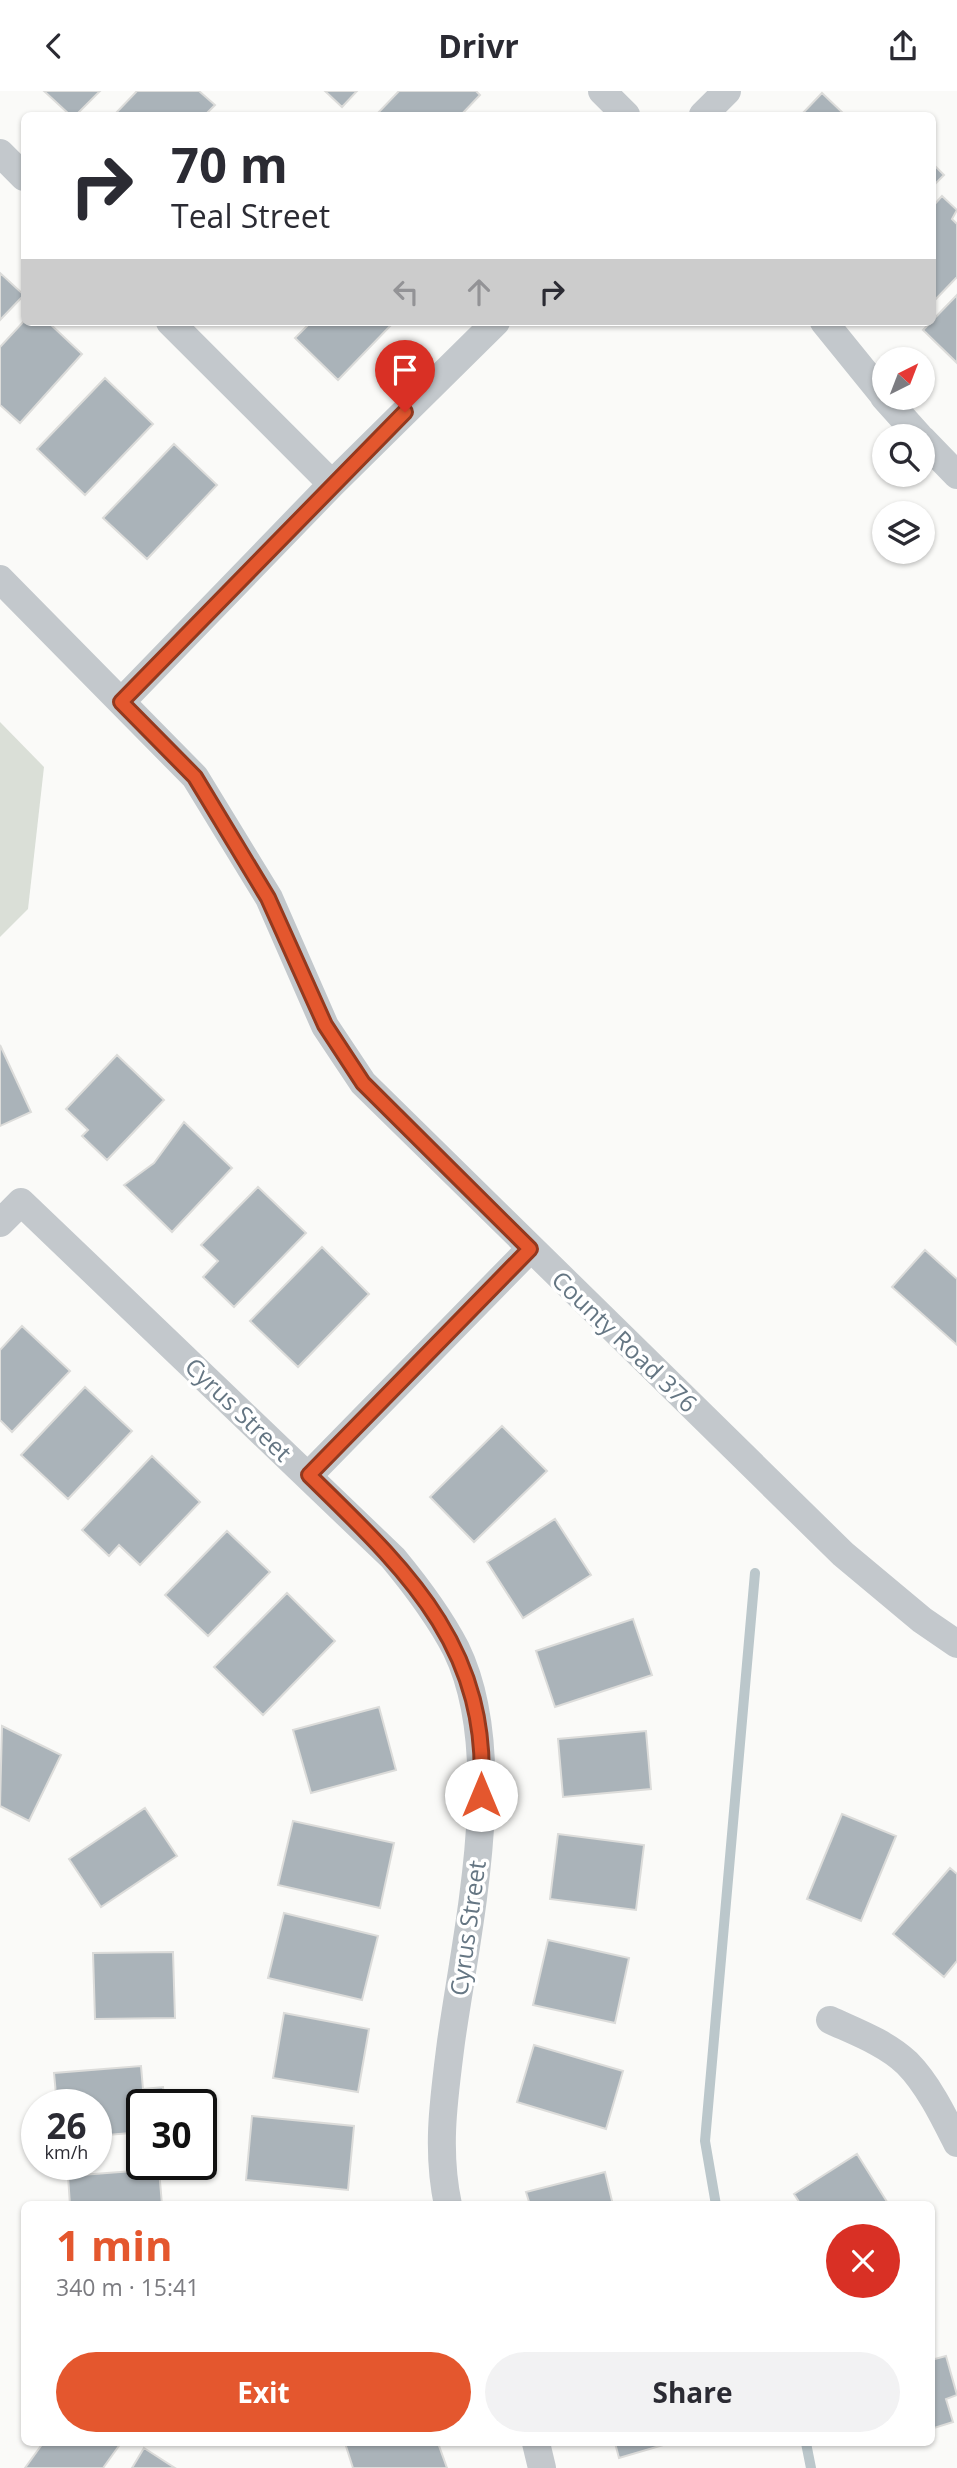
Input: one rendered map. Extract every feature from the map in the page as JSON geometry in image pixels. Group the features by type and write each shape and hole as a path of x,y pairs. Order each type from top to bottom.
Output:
{"street":[{"path":"602,91 623,112"},
{"path":"706,112 727,91"},
{"path":"0,153 21,174"},
{"path":"174,326 332,484"},
{"path":"121,702 332,484 492,326"},
{"path":"827,326 872,382"},
{"path":"895,410 908,424"},
{"path":"935,453 957,475"},
{"name":"County Road 376","path":"0,579 195,777 268,898 325,1025 363,1083 843,1554 922,1620 957,1644"},
{"name":"Cyrus Street","path":"0,1223 21,1202 393,1558 429,1602 457,1651 476,1711 483,1774 479,1839 441,2118 441,2171 447,2201"},
{"path":"309,1475 530,1249"},
{"path":"830,2020 879,2043 907,2064 946,2120 957,2143"},
{"path":"537,2446 542,2468"}],"shaded area":[{"path":"0,722 44,767 28,909 0,937"}],"building":[{"path":"44,91 100,91 79,112 67,112"},
{"path":"137,91 199,91 215,105 208,112 117,112"},
{"path":"325,91 357,91 342,107"},
{"path":"399,91 476,91 480,95 464,112 379,112"},
{"path":"822,93 842,112 804,112"},
{"path":"936,167 944,175 936,183"},
{"path":"942,196 957,210 952,219 957,224 957,277 936,299 936,203"},
{"path":"0,273 21,292 21,298 0,320"},
{"path":"957,295 957,363 923,330 927,326 936,326 936,317"},
{"path":"21,324 52,326 82,354 20,423 0,405 0,347"},
{"path":"307,326 390,326 338,380 295,338"},
{"path":"105,378 153,424 85,495 37,449"},
{"path":"174,444 217,485 147,559 103,518"},
{"path":"0,1045 31,1112 0,1126"},
{"path":"117,1055 164,1100 107,1160 82,1136 88,1130 66,1109"},
{"path":"184,1122 232,1168 172,1232 124,1185 154,1163"},
{"path":"258,1187 306,1233 234,1307 203,1277 218,1261 201,1245"},
{"path":"322,1247 369,1294 298,1367 250,1321"},
{"path":"925,1250 957,1279 957,1345 892,1287"},
{"path":"22,1326 70,1371 12,1432 0,1420 0,1350"},
{"path":"85,1387 132,1431 68,1499 21,1455"},
{"path":"502,1426 547,1471 474,1542 430,1497"},
{"path":"152,1456 200,1502 140,1565 119,1545 109,1556 82,1530"},
{"path":"555,1519 591,1575 523,1618 487,1562"},
{"path":"227,1531 270,1572 208,1636 165,1595"},
{"path":"287,1593 335,1641 263,1715 214,1667"},
{"path":"633,1619 652,1675 555,1707 536,1651"},
{"path":"379,1707 396,1770 311,1793 293,1730"},
{"path":"2,1726 61,1755 29,1821 0,1806"},
{"path":"646,1731 651,1789 563,1797 558,1739"},
{"path":"145,1808 177,1856 101,1907 69,1859"},
{"path":"842,1814 896,1836 861,1921 807,1899"},
{"path":"293,1821 394,1843 380,1908 278,1885"},
{"path":"558,1834 644,1845 636,1910 550,1899"},
{"path":"950,1868 957,1874 957,1961 944,1977 893,1934"},
{"path":"284,1913 378,1936 362,2000 268,1978"},
{"path":"548,1940 629,1958 615,2023 533,2005"},
{"path":"173,1952 175,2018 95,2019 93,1953"},
{"path":"284,2013 369,2029 358,2092 273,2078"},
{"path":"534,2045 623,2071 606,2129 517,2102"},
{"path":"141,2066 143,2089 126,2089 126,2133 112,2135 112,2089 56,2089 54,2073"},
{"path":"252,2116 354,2126 348,2190 246,2180"},
{"path":"857,2154 886,2201 798,2201 794,2194"},
{"path":"126,2172 126,2180 160,2180 162,2201 70,2201 68,2180 112,2180 112,2173"},
{"path":"605,2172 612,2201 529,2201 526,2192"},
{"path":"946,2356 957,2395 946,2399 953,2422 935,2428 935,2359"},
{"path":"41,2446 119,2446 103,2468 25,2468"},
{"path":"346,2446 439,2446 447,2468 353,2468"},
{"path":"616,2446 660,2446 619,2458"},
{"path":"144,2448 175,2468 132,2468"}],"waterway":[{"path":"715,2201 705,2141 755,1573"},
{"path":"807,2446 811,2468"}],"route":[{"path":"405,412 121,702 195,777 268,898 325,1025 363,1083 530,1249 309,1475 393,1558 429,1602 457,1651 476,1711 483,1774 481,1795"}]}
